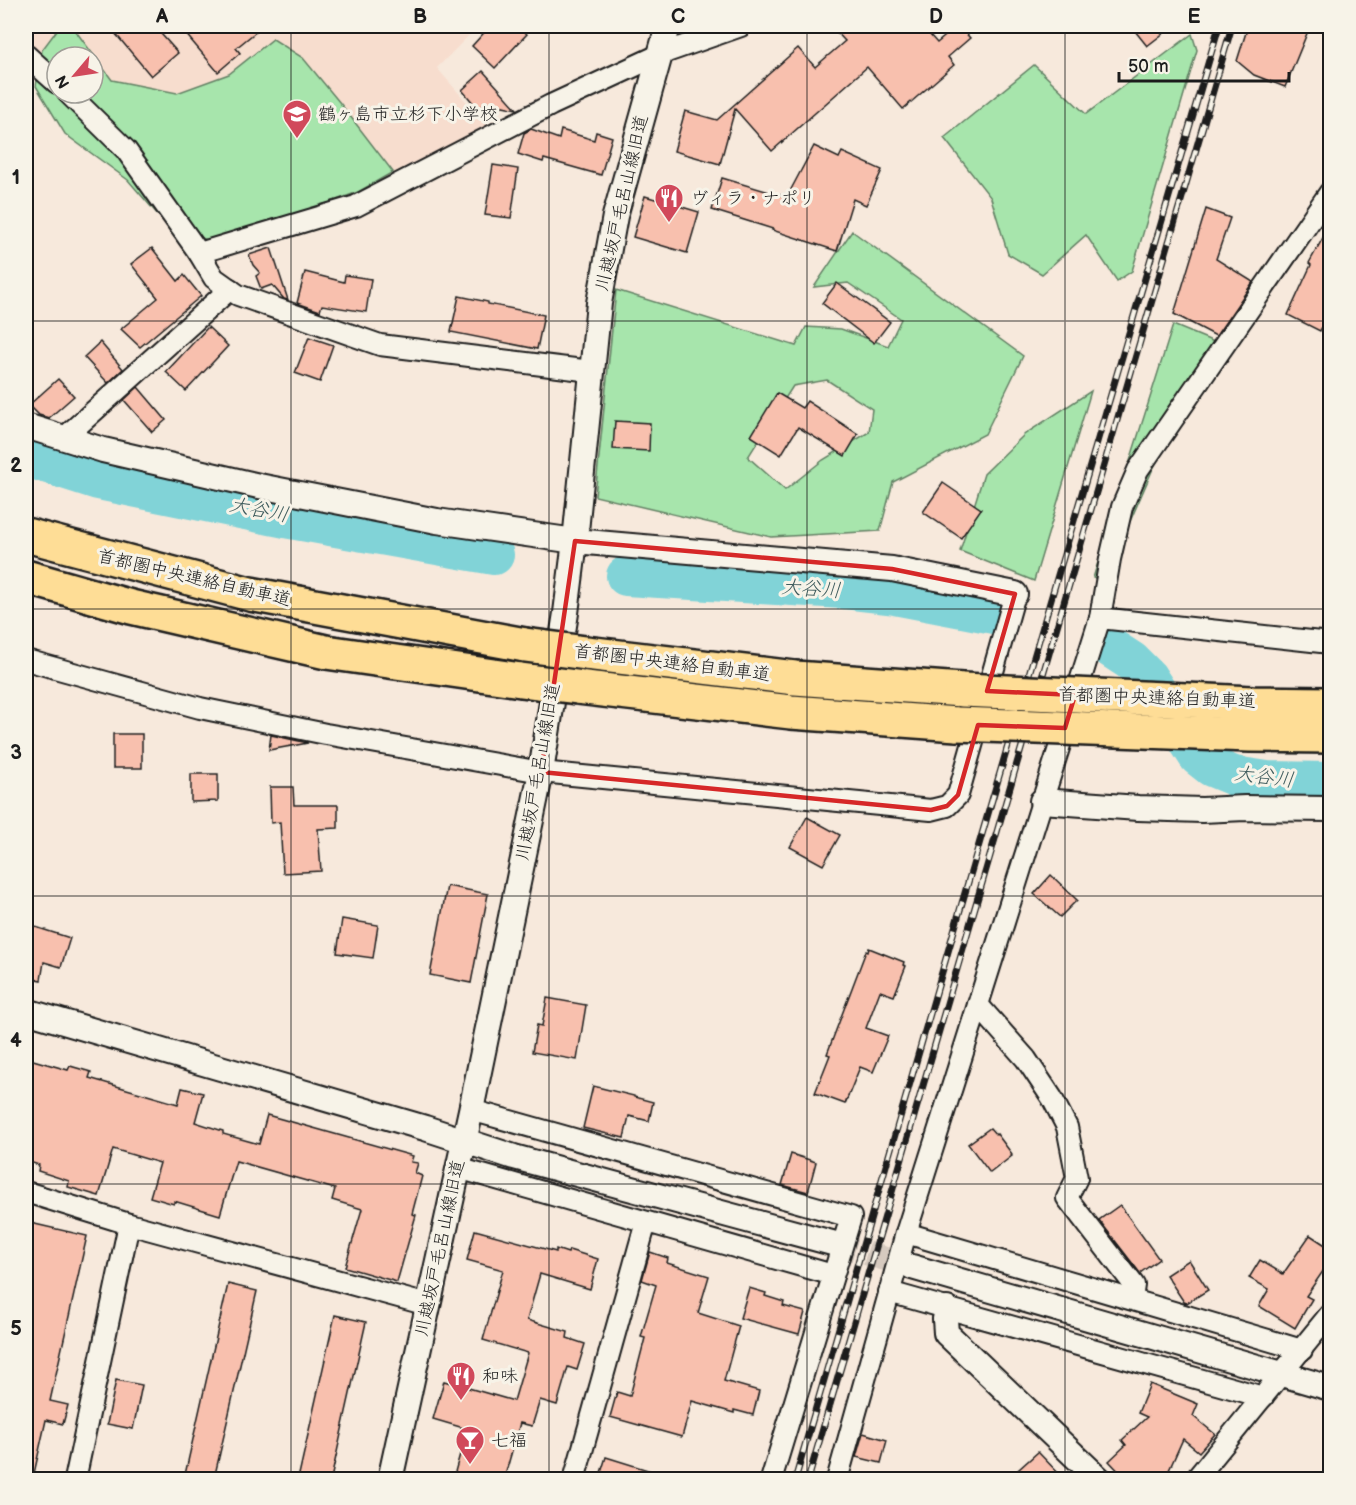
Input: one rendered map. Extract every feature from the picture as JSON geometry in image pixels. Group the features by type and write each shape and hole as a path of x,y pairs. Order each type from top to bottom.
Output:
{"highway":[{"name":"首都圏中央連絡自動車道","path":"26,535 250,594 525,645 586,653 795,678 962,690 1253,703 1330,704"},
{"name":"首都圏中央連絡自動車道","path":"26,577 131,607 326,652 577,687 791,712 957,724 1330,736"}],"street":[{"name":"川越坂戸毛呂山線旧道","path":"390,1479 471,1110 541,772 575,542 599,303 615,216 668,26"},
{"path":"199,253 356,206 551,105 661,54 741,26"},
{"path":"26,56 45,73"},
{"path":"80,105 126,150 199,253 214,278 238,295 380,345 591,371"},
{"path":"837,1479 906,1233 1100,618 1122,507 1138,470 1330,192"},
{"path":"64,438 230,289"},
{"path":"26,426 103,450 260,486 437,521 575,542 892,569 1015,594 958,795 947,807 932,810 541,772 326,734 200,708 26,660"},
{"path":"1100,618 1330,643"},
{"path":"1042,801 1202,810 1330,809"},
{"path":"978,1005 1026,1059 1062,1117 1067,1127 1077,1178 1067,1198 1134,1285 1132,1299"},
{"path":"26,1011 425,1128 514,1157 832,1243"},
{"path":"471,1110 851,1217 771,1479"},
{"path":"458,1168 833,1275"},
{"path":"26,1192 129,1224 428,1305"},
{"path":"574,1479 646,1222"},
{"path":"75,1479 129,1224"},
{"path":"906,1233 1302,1350"},
{"path":"912,1267 1330,1388"},
{"path":"889,1292 1263,1397"},
{"path":"947,1309 946,1333 1099,1479"},
{"path":"1195,1479 1330,1314"}],"highlighted area":[{"path":"575,541 892,569 1015,594 987,691 1075,695 1065,728 978,725 958,795 947,806 931,810 541,772"}],"shaded area":[{"name":"鶴ヶ島市立杉下小学校","path":"26,26 478,26 437,68 489,128 363,195 209,242 198,240 102,105 105,105 105,45 45,45 45,67 26,50"}],"green space":[{"path":"60,26 72,26 86,45 46,45"},
{"path":"1192,34 1197,50 1132,271 1117,281 1086,235 1042,274 1008,254 991,198 944,138 1034,65 1086,114"},
{"path":"273,39 303,58 393,172 358,192 301,213 207,240 166,224 128,180 65,134 47,105 105,105 105,71 112,80 177,93 229,74"},
{"path":"45,46 45,101 36,86 42,50"},
{"path":"852,231 1023,356 985,434 893,482 880,531 771,537 595,496 616,290 796,346 806,327 841,329 888,346 901,319 848,283 814,287","holes":["827,380 872,409 869,432 823,460 785,490 748,457 793,386"]},
{"path":"1173,325 1219,344 1152,471 1104,581 1093,578"},
{"path":"1091,391 1034,581 960,551 984,474 1025,434"}],"building":[{"path":"109,26 154,26 178,53 151,76"},
{"path":"179,26 263,26 236,48 240,53 218,72"},
{"path":"490,26 517,26 527,34 495,68 472,46"},
{"path":"831,26 922,26 937,43 959,26 970,38 948,57 954,65 903,109 867,67 772,151 735,109 720,164 674,151 685,111 717,120 798,48 815,67 845,41"},
{"path":"1131,26 1173,26 1147,46"},
{"path":"1248,26 1310,26 1285,87 1254,75 1237,61"},
{"path":"483,71 517,109 484,102 481,112 462,90"},
{"path":"531,129 559,139 561,130 594,140 596,132 612,137 601,175 518,154 524,133"},
{"path":"814,146 839,158 842,152 882,170 866,205 853,199 837,251 712,210 722,178 783,196 788,195"},
{"path":"493,165 518,169 511,218 485,215"},
{"path":"645,196 699,212 687,253 633,237"},
{"path":"1206,209 1230,218 1216,259 1253,282 1216,336 1174,314"},
{"path":"1330,225 1330,309 1320,331 1288,315 1311,265 1309,263"},
{"path":"152,248 178,281 184,275 201,296 140,347 121,329 158,298 131,264"},
{"path":"271,248 288,300 284,299 272,285 261,289 256,276 260,273 253,265 249,255"},
{"path":"305,272 344,282 345,275 371,279 366,312 322,305 320,311 297,303"},
{"path":"837,283 890,322 874,343 822,303"},
{"path":"459,296 544,315 537,349 451,332"},
{"path":"208,327 228,346 186,391 166,372"},
{"path":"309,337 333,345 320,382 295,373"},
{"path":"100,342 123,369 108,383 84,357"},
{"path":"58,379 74,396 49,418 39,415 29,405"},
{"path":"138,387 166,420 152,432 124,400"},
{"path":"777,393 802,408 807,401 858,434 845,456 798,427 781,455 751,436"},
{"path":"615,421 650,423 649,451 613,449"},
{"path":"943,483 981,509 961,538 923,512"},
{"path":"113,734 142,734 142,768 113,768"},
{"path":"271,735 308,743 269,750"},
{"path":"191,774 218,774 218,801 191,802"},
{"path":"270,787 293,787 294,805 338,805 338,828 318,829 321,871 283,873 280,822 271,823"},
{"path":"807,817 840,835 823,865 790,847"},
{"path":"1051,875 1077,900 1060,917 1034,894"},
{"path":"447,886 488,894 471,983 430,975"},
{"path":"342,919 378,925 373,958 337,953"},
{"path":"26,924 70,938 61,967 44,962 41,980 26,977"},
{"path":"869,948 904,962 903,965 906,966 894,996 880,991 866,1028 888,1036 873,1072 860,1067 845,1104 815,1093 830,1055 827,1054"},
{"path":"547,998 586,1005 577,1060 532,1052 537,1025 542,1026"},
{"path":"26,1058 68,1070 70,1066 91,1072 89,1078 178,1104 182,1088 203,1093 195,1122 223,1131 223,1134 259,1144 267,1115 413,1156 411,1162 418,1163 415,1173 422,1176 412,1214 416,1215 397,1282 345,1267 362,1209 332,1200 335,1189 236,1161 220,1215 174,1201 174,1204 150,1197 160,1163 113,1149 99,1196 68,1187 69,1181 38,1171 39,1165 26,1161"},
{"path":"593,1086 653,1102 649,1121 629,1116 624,1138 583,1128"},
{"path":"990,1128 1012,1156 990,1173 968,1144"},
{"path":"791,1154 816,1162 808,1192 782,1185"},
{"path":"1120,1205 1159,1259 1140,1273 1099,1220"},
{"path":"26,1222 87,1236 50,1401 68,1405 63,1424 46,1420 33,1478 26,1477"},
{"path":"475,1230 556,1252 556,1249 568,1253 569,1250 598,1259 590,1289 540,1274 527,1320 568,1332 567,1338 585,1344 577,1370 568,1367 557,1405 540,1400 532,1426 520,1423 504,1479 453,1479 467,1429 433,1419 444,1381 514,1401 528,1353 483,1340 503,1270 467,1260"},
{"path":"1310,1235 1330,1248 1330,1261 1306,1296 1312,1299 1295,1328 1259,1306 1269,1289 1249,1278 1260,1260 1283,1274"},
{"path":"650,1252 668,1258 667,1263 709,1276 698,1313 739,1326 724,1381 759,1391 753,1415 734,1410 734,1413 692,1401 682,1437 610,1417 617,1392 630,1396 645,1338 641,1337 656,1285 642,1280"},
{"path":"1189,1260 1208,1290 1187,1303 1184,1302 1166,1275"},
{"path":"228,1284 257,1291 214,1479 184,1479"},
{"path":"749,1288 784,1302 783,1306 805,1312 799,1334 740,1318"},
{"path":"335,1315 366,1322 331,1479 298,1479"},
{"path":"116,1380 142,1385 133,1429 107,1424"},
{"path":"1150,1384 1198,1404 1193,1416 1215,1434 1199,1452 1183,1439 1165,1479 1126,1479 1109,1461 1126,1445 1122,1440 1147,1417 1138,1413"},
{"path":"863,1433 887,1440 881,1463 856,1457"},
{"path":"1038,1452 1064,1479 1008,1479"},
{"path":"606,1457 664,1475 664,1479 599,1479"}],"waterway":[{"name":"大谷川","path":"26,457 98,480 285,518 494,555"},
{"name":"大谷川","path":"626,576 842,589 895,595 994,614"},
{"name":"大谷川","path":"1111,648 1131,661 1148,678 1198,756 1212,767 1234,776 1267,781 1330,782"}],"tunnel":[{"path":"832,1243 912,1267"}],"railway":[{"path":"795,1480 1219,26"},
{"path":"808,1480 1232,26"}],"place":[{"name":"鶴ヶ島市立杉下小学校","path":"297,140"},
{"name":"ヴィラ・ナポリ","path":"669,224"},
{"name":"和味","path":"461,1402"},
{"name":"七福","path":"470,1466"}]}
